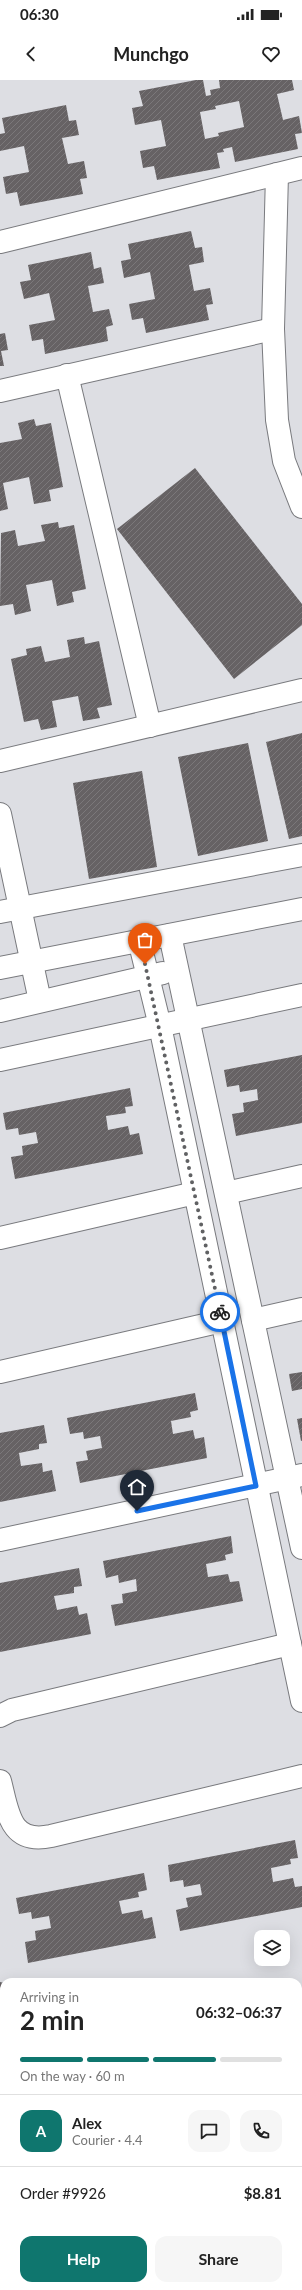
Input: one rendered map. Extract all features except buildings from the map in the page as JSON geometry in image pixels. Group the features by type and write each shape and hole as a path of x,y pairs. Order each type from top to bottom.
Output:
{"street":[{"path":"0,242 302,168"},
{"path":"277,174 273,329 280,440 291,481 302,506"},
{"path":"0,391 67,374 273,329"},
{"path":"67,374 150,726"},
{"path":"0,761 302,690"},
{"path":"0,814 10,910 31,961 40,1001"},
{"path":"10,910 302,855"},
{"path":"0,968 302,909"},
{"path":"170,935 190,1020 253,1320 294,1477 302,1548"},
{"path":"139,940 160,1026 302,1700"},
{"path":"0,1011 178,970"},
{"path":"0,1060 302,995"},
{"path":"226,1193 302,1176"},
{"path":"0,1238 195,1193"},
{"path":"253,1320 302,1309"},
{"path":"0,1372 222,1321"},
{"path":"0,1540 294,1477"},
{"path":"0,1716 12,1710 290,1644"},
{"path":"0,1781 10,1819 15,1828 22,1834 31,1838 51,1836 302,1776"}],"way so far":[{"path":"145,964 160,1026 220,1312"}],"route":[{"path":"137,1511 256,1486 220,1312"}]}
